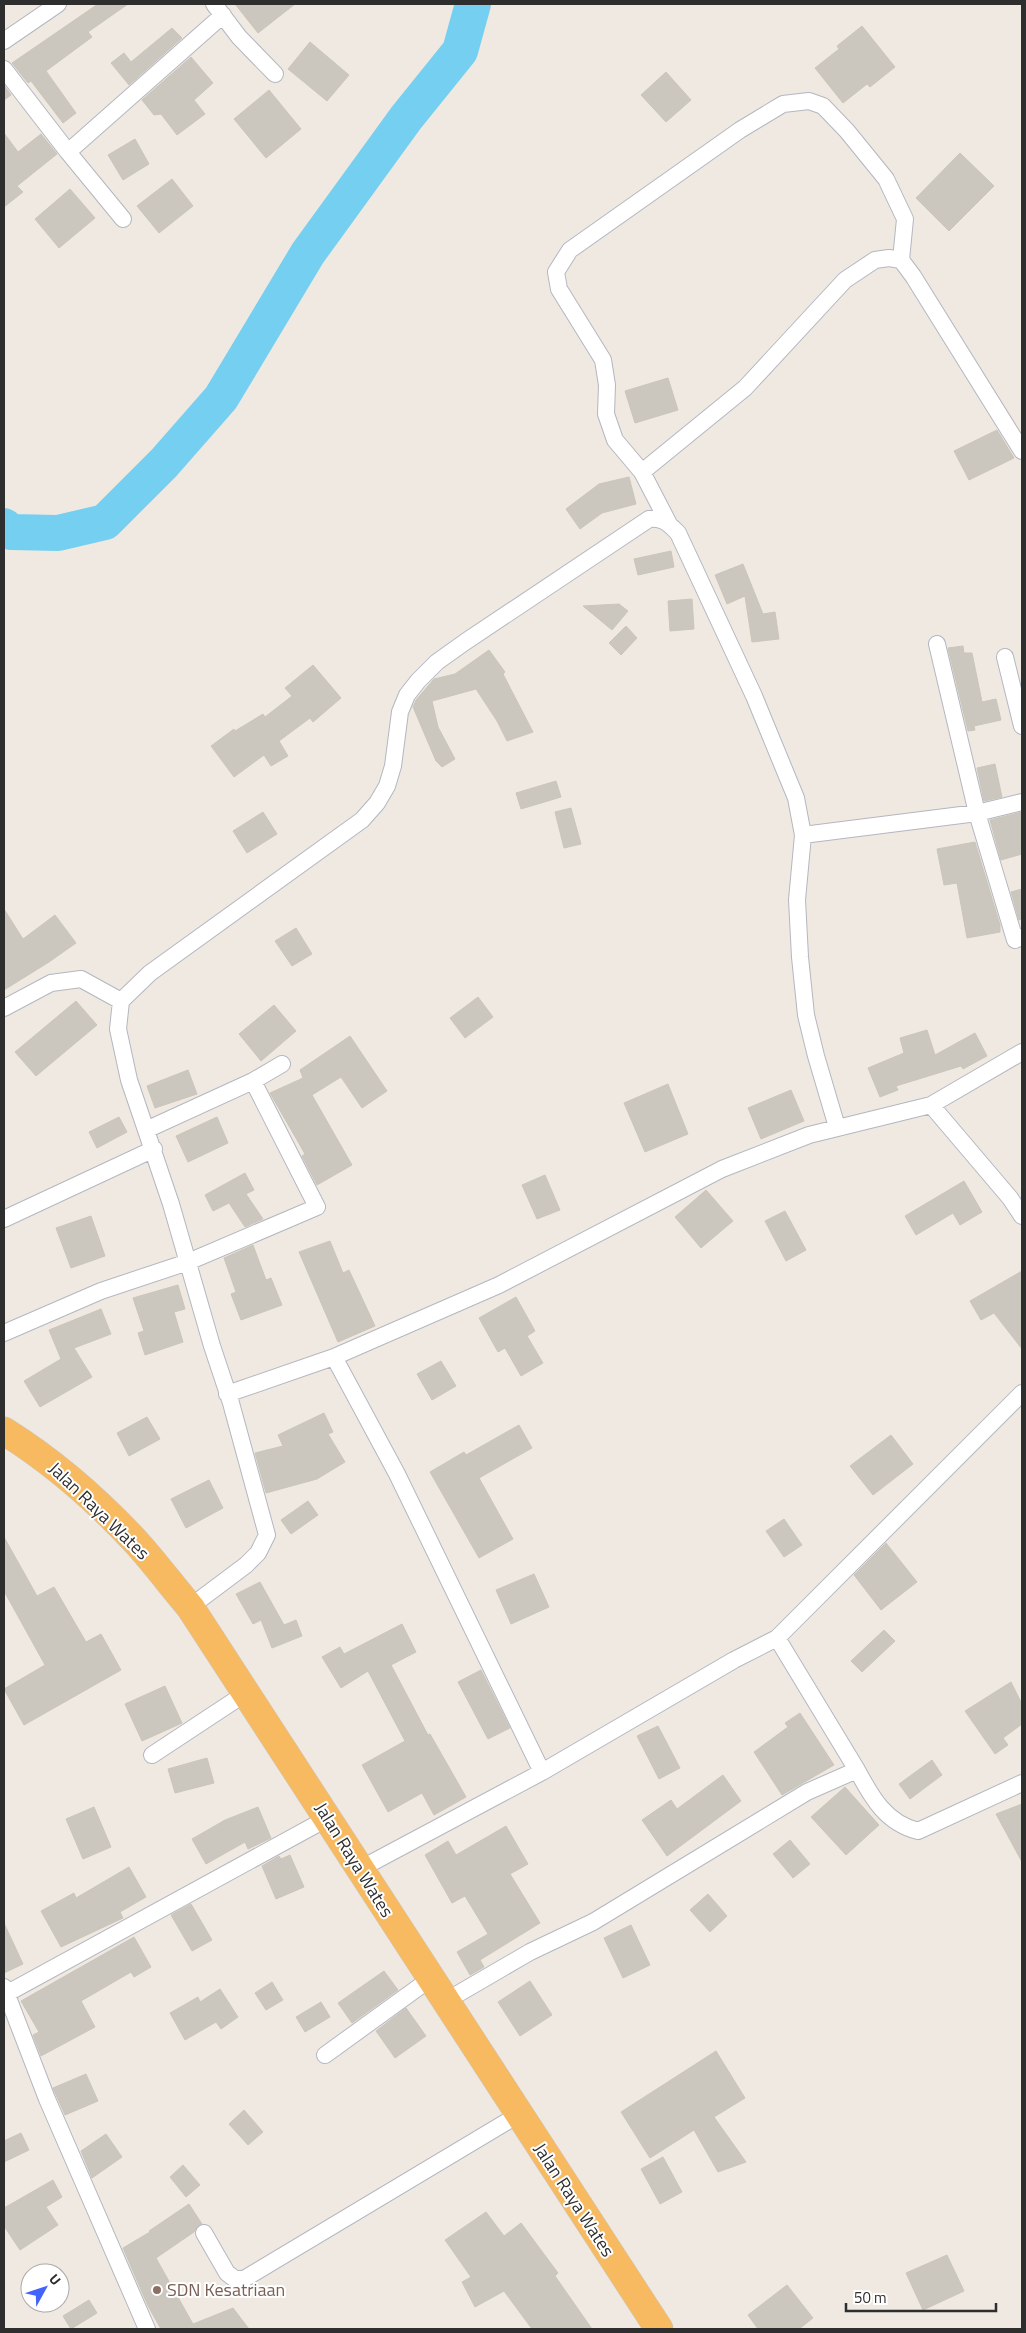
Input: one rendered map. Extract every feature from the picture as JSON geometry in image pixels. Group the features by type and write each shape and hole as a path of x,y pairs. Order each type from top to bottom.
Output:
{"highway":[{"name":"Jalan Raya Wates","path":"4,1431 32,1449 88,1495 136,1542 190,1607 328,1818 444,2002 659,2329"}],"street":[{"path":"4,41 58,4"},
{"path":"68,152 218,10 239,37 275,74"},
{"path":"4,69 123,219"},
{"path":"837,1127 806,1015 797,900 803,835 796,798 754,696 678,533 668,522 642,472 615,440 606,414 607,385 603,360 559,289 556,272 570,250 740,130 783,104 809,101 823,106 886,179 905,219 901,260 913,276 1022,451"},
{"path":"642,472 745,388 845,280 875,260 889,258 901,260"},
{"path":"190,1607 246,1565 258,1553 267,1535 154,1149 129,1080 118,1029 121,1001 150,973 362,820 377,803 387,786 393,766 400,712 407,695 437,662 649,519 658,518 668,522"},
{"path":"937,644 976,813 1015,940 1022,937"},
{"path":"1004,657 1022,726"},
{"path":"803,835 976,813 1022,802"},
{"path":"4,1008 51,983 81,979 121,1001"},
{"path":"227,1394 334,1357 499,1285 722,1169 837,1127 932,1105 1022,1052"},
{"path":"146,1130 253,1081 282,1064"},
{"path":"4,1333 101,1291 188,1262 318,1207 253,1081"},
{"path":"932,1105 1010,1198 1022,1216"},
{"path":"4,1220 154,1149"},
{"path":"334,1357 397,1474 542,1772"},
{"path":"360,1869 542,1772 734,1660 776,1638 1022,1393"},
{"path":"776,1638 881,1809 897,1824 918,1831 1022,1783"},
{"path":"152,1755 246,1692"},
{"path":"444,2002 530,1952 593,1922 807,1792 857,1770"},
{"path":"147,2329 47,2100 5,1992 328,1818"},
{"path":"325,2055 430,1979"},
{"path":"204,2233 227,2273 234,2279 244,2279 518,2115"}],"building":[{"path":"98,4 128,4 88,32 92,37 46,71 76,113 63,123 31,81 28,83 12,63"},
{"path":"235,4 295,4 258,33"},
{"path":"862,26 895,67 870,87 867,84 843,103 815,68 839,49 837,46"},
{"path":"172,28 182,38 129,85 111,63 124,53 131,62"},
{"path":"310,42 349,75 327,101 288,69"},
{"path":"191,57 213,83 194,100 205,114 177,135 161,114 154,115 142,100"},
{"path":"666,72 691,100 666,122 641,95"},
{"path":"4,85 11,95 4,100"},
{"path":"269,90 301,129 266,158 234,119"},
{"path":"4,133 18,152 41,134 57,154 17,186 23,192 4,207"},
{"path":"135,139 149,164 123,180 108,155"},
{"path":"960,153 994,186 949,231 916,198"},
{"path":"172,179 193,206 159,233 137,206"},
{"path":"70,189 95,218 59,248 35,219"},
{"path":"668,378 678,410 635,423 625,391"},
{"path":"997,430 1014,458 969,480 954,451"},
{"path":"629,477 636,504 602,513 580,529 566,509 599,484"},
{"path":"671,551 674,567 638,575 634,559"},
{"path":"743,564 763,614 775,612 779,639 752,642 745,596 727,604 715,575"},
{"path":"692,599 694,629 670,631 668,601"},
{"path":"619,604 628,611 612,630 583,606"},
{"path":"626,626 637,638 621,655 609,643"},
{"path":"963,646 964,653 972,653 982,702 996,699 1001,720 974,726 975,730 968,731 948,648"},
{"path":"489,650 505,672 503,674 533,732 507,741 497,721 476,689 432,701 438,727 455,759 442,767 436,761 413,707 416,700 434,679 455,674"},
{"path":"313,665 341,698 313,722 310,718 279,741 288,756 271,766 264,755 234,777 211,746 234,729 235,731 263,714 265,717 292,696 285,688"},
{"path":"995,764 1002,797 984,801 977,768"},
{"path":"556,781 561,797 521,809 516,793"},
{"path":"571,808 581,844 564,848 555,812"},
{"path":"263,812 277,834 247,853 233,831"},
{"path":"1022,812 1022,854 1001,860 990,820"},
{"path":"975,842 1000,925 1000,932 967,938 957,883 944,885 937,849"},
{"path":"1022,889 1022,919 1019,920 1011,892"},
{"path":"4,909 23,939 55,915 76,943 4,990"},
{"path":"296,928 312,954 292,966 275,941"},
{"path":"478,997 493,1017 465,1038 450,1018"},
{"path":"76,1001 97,1025 36,1076 15,1052"},
{"path":"274,1005 296,1031 261,1061 239,1034"},
{"path":"927,1030 935,1055 975,1033 987,1056 963,1069 961,1066 896,1086 898,1090 880,1097 868,1068 904,1053 900,1038"},
{"path":"350,1036 387,1091 362,1108 341,1077 312,1095 352,1165 317,1185 302,1156 305,1154 270,1093 303,1078 300,1070"},
{"path":"188,1070 197,1094 155,1108 147,1086"},
{"path":"668,1084 688,1134 645,1152 624,1103"},
{"path":"791,1090 804,1121 761,1139 748,1108"},
{"path":"119,1117 127,1132 97,1148 89,1132"},
{"path":"217,1117 228,1143 188,1162 176,1136"},
{"path":"245,1173 254,1190 246,1194 263,1219 245,1227 229,1203 213,1211 205,1195"},
{"path":"545,1175 560,1210 537,1219 522,1185"},
{"path":"964,1181 982,1212 960,1225 953,1213 916,1235 905,1216"},
{"path":"706,1190 733,1221 701,1248 675,1217"},
{"path":"785,1211 806,1250 786,1261 765,1221"},
{"path":"91,1216 105,1256 71,1268 56,1228"},
{"path":"330,1241 343,1273 349,1270 375,1326 338,1342 299,1252"},
{"path":"253,1245 266,1280 271,1278 282,1305 241,1320 231,1294 236,1292 224,1258"},
{"path":"1022,1271 1022,1349 994,1313 981,1320 970,1301"},
{"path":"178,1285 185,1309 174,1312 183,1342 145,1355 138,1333 144,1331 133,1298"},
{"path":"516,1297 535,1331 527,1336 543,1363 521,1376 505,1348 498,1352 479,1318"},
{"path":"101,1309 111,1334 74,1348 92,1377 40,1407 24,1381 61,1359 49,1330"},
{"path":"441,1361 456,1386 432,1400 417,1374"},
{"path":"324,1413 333,1432 328,1434 345,1462 317,1479 266,1493 255,1453 283,1446 278,1435"},
{"path":"147,1417 160,1439 129,1456 117,1433"},
{"path":"519,1425 532,1448 479,1478 513,1539 479,1558 430,1472 464,1452 466,1455"},
{"path":"891,1435 913,1464 873,1495 850,1466"},
{"path":"209,1480 223,1508 186,1528 171,1499"},
{"path":"308,1501 318,1515 291,1534 281,1520"},
{"path":"784,1519 802,1545 784,1557 766,1531"},
{"path":"4,1537 37,1596 54,1587 86,1642 101,1634 121,1670 24,1725 4,1689 45,1665 4,1591"},
{"path":"886,1543 917,1582 881,1610 854,1575"},
{"path":"534,1574 549,1607 511,1624 496,1590"},
{"path":"260,1582 284,1625 296,1620 302,1636 272,1648 261,1620 253,1624 236,1594"},
{"path":"402,1624 416,1652 391,1665 428,1735 430,1734 466,1797 434,1815 422,1793 388,1812 362,1765 405,1741 368,1671 341,1688 322,1657 340,1647 344,1654"},
{"path":"884,1630 895,1641 862,1672 851,1661"},
{"path":"481,1670 510,1728 488,1739 458,1682"},
{"path":"1011,1682 1022,1704 1022,1724 1003,1738 1008,1745 995,1754 965,1711"},
{"path":"165,1686 182,1723 142,1741 125,1704"},
{"path":"800,1713 834,1765 782,1795 754,1752 788,1727 785,1723"},
{"path":"658,1726 680,1768 659,1779 637,1736"},
{"path":"207,1758 214,1783 175,1793 168,1769"},
{"path":"932,1760 942,1775 910,1799 899,1784"},
{"path":"723,1775 741,1801 667,1856 642,1820 671,1800 677,1809"},
{"path":"845,1787 879,1825 846,1855 811,1817"},
{"path":"1022,1804 1022,1862 996,1814"},
{"path":"94,1807 111,1847 83,1859 66,1819"},
{"path":"258,1807 271,1838 248,1849 245,1842 206,1864 192,1839 225,1820"},
{"path":"506,1826 528,1864 510,1874 540,1923 480,1960 484,1967 470,1975 457,1952 488,1934 465,1896 452,1903 425,1855 448,1841 456,1855"},
{"path":"790,1840 810,1864 793,1878 773,1854"},
{"path":"290,1855 304,1887 276,1899 262,1866 279,1856 281,1859"},
{"path":"129,1867 146,1897 120,1912 123,1918 61,1947 41,1911 74,1893 76,1898"},
{"path":"708,1894 727,1916 710,1932 690,1910"},
{"path":"191,1904 212,1940 192,1951 171,1915"},
{"path":"4,1923 23,1964 4,1973"},
{"path":"631,1925 650,1965 623,1978 604,1938"},
{"path":"134,1937 151,1967 134,1977 131,1972 81,2001 95,2027 41,2056 33,2035 39,2032 21,2001"},
{"path":"384,1971 398,1990 352,2023 338,2003"},
{"path":"530,1981 552,2015 520,2036 498,2002"},
{"path":"272,1982 283,2000 266,2010 255,1993"},
{"path":"220,1989 238,2017 221,2029 216,2022 185,2040 170,2013 198,1997 200,2002"},
{"path":"321,2002 330,2017 305,2032 296,2017"},
{"path":"406,2008 426,2036 395,2058 376,2031"},
{"path":"716,2051 745,2098 714,2117 746,2162 718,2172 694,2130 650,2158 621,2112"},
{"path":"86,2074 98,2101 65,2115 53,2088"},
{"path":"244,2110 263,2132 248,2145 229,2124"},
{"path":"21,2133 29,2150 4,2162 4,2141"},
{"path":"106,2134 122,2157 92,2178 81,2151"},
{"path":"663,2157 682,2192 660,2204 641,2169"},
{"path":"183,2165 200,2185 186,2197 170,2177"},
{"path":"53,2180 62,2197 46,2207 58,2225 20,2250 4,2226 4,2208"},
{"path":"189,2204 202,2224 194,2232 156,2258 193,2324 233,2308 249,2329 161,2329 148,2306 123,2248 150,2232"},
{"path":"486,2212 504,2236 521,2223 558,2273 555,2276 592,2329 532,2329 504,2291 475,2307 462,2282 471,2277 445,2240"},
{"path":"947,2255 964,2291 923,2310 906,2273"},
{"path":"787,2285 813,2318 799,2329 758,2329 748,2315"},
{"path":"89,2300 97,2313 71,2329 63,2316"}],"waterway":[{"path":"4,526 11,532 58,533 105,522 164,463 221,398 308,253 406,118 460,51 473,4"}],"place":[{"name":"SDN Kesatriaan","path":"157,2290"}]}
